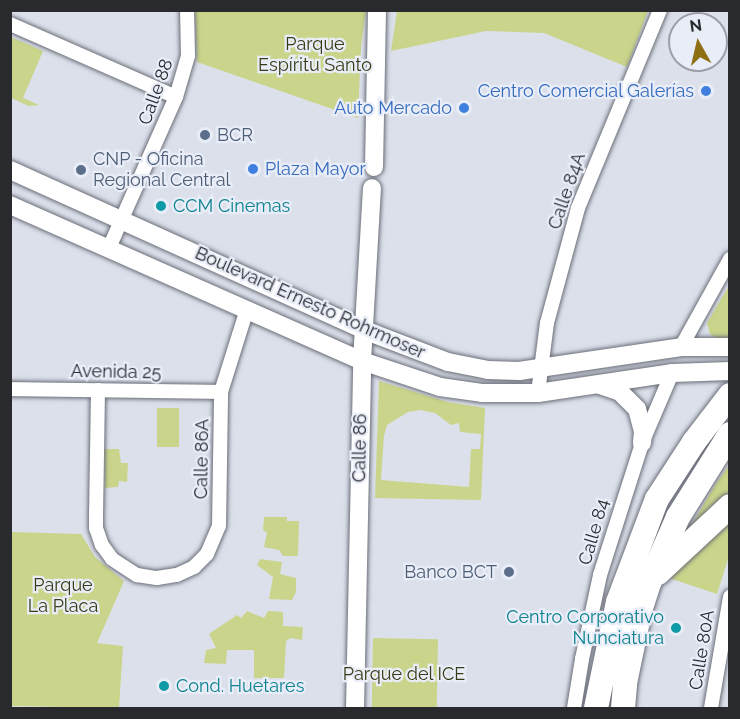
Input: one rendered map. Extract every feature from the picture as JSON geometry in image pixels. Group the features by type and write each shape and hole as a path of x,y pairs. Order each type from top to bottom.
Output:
{"highway":[{"path":"596,708 618,602 657,499 729,394"},
{"path":"622,708 640,611 650,581 678,517 729,434"},
{"path":"650,581 729,506"}],"main road":[{"path":"374,167 377,10"},
{"name":"Boulevard Ernesto Rohrmoser","path":"10,170 364,330 448,362 488,370 541,370 681,347 729,347"},
{"name":"Calle 86","path":"355,708 362,361 372,188"},
{"name":"Boulevard Ernesto Rohrmoser","path":"10,205 362,361 440,387 482,393 537,393 672,374 729,371"},
{"path":"339,319 355,315 365,294"},
{"path":"672,374 681,362 729,352"},
{"path":"598,385 620,392 630,399 641,420 642,443"}],"street":[{"name":"Calle 84A","path":"537,393 555,292 583,193 660,10"},
{"name":"Calle 88","path":"109,248 176,98 188,56 187,11"},
{"path":"10,24 176,98"},
{"path":"681,347 729,259"},
{"name":"Calle 86A","path":"98,390 96,528 102,545 123,568 137,575 157,579 177,575 194,567 207,554 215,540 219,526 221,392 247,309"},
{"name":"Calle 84","path":"574,708 600,574 642,443 672,374"},
{"name":"Avenida 25","path":"10,389 221,392"},
{"name":"Calle 80A","path":"711,708 729,597"}],"green space":[{"path":"397,10 648,11 627,67 544,33 486,31 391,51"},
{"name":"Parque Espíritu Santo","path":"195,11 366,11 361,47 358,118 197,62"},
{"path":"11,37 43,51 23,98 39,105 29,106 11,98"},
{"path":"729,286 729,340 716,338 710,334 707,323"},
{"path":"379,381 448,402 485,408 481,500 375,498","holes":["420,410 435,413 451,425 459,423 460,432 481,434 480,449 471,449 469,487 381,480 387,425 408,412"]},
{"path":"157,408 179,408 179,447 157,447"},
{"path":"104,449 119,449 121,463 128,463 127,482 119,481 118,487 105,488"},
{"path":"729,465 729,500 678,548 715,485"},
{"path":"264,517 287,517 287,521 299,521 298,556 283,556 279,550 264,547 267,533 263,530"},
{"path":"729,520 729,556 717,594 669,578"},
{"name":"Parque La Placa","path":"11,532 81,534 95,557 124,581 97,643 123,646 119,708 11,706"},
{"path":"260,559 282,562 280,574 296,578 296,592 292,600 269,599 273,577 257,565"},
{"path":"247,611 264,618 268,611 283,612 283,626 303,627 302,640 291,638 286,641 284,678 254,678 254,650 227,650 226,664 204,663 206,650 216,648 209,634 237,615 241,618"},
{"name":"Parque del ICE","path":"373,638 438,639 437,708 372,708"}],"place":[{"name":"Centro Comercial Galerías","path":"706,91"},
{"name":"Auto Mercado","path":"464,108"},
{"name":"BCR","path":"205,135"},
{"name":"Plaza Mayor","path":"253,169"},
{"name":"CNP - Oficina Regional Central","path":"81,170"},
{"name":"CCM Cinemas","path":"161,206"},
{"name":"Banco BCT","path":"509,572"},
{"name":"Centro Corporativo Nunciatura","path":"676,628"},
{"name":"Cond. Huetares","path":"164,686"}]}
